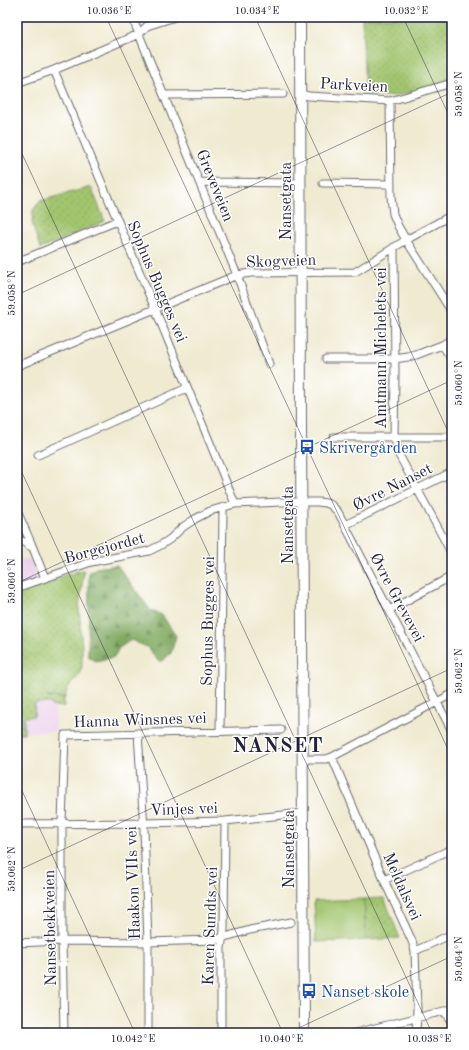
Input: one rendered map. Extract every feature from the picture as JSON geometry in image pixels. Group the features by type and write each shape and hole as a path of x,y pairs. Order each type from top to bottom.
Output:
{"main road":[{"name":"Nansetgata","path":"300,17 304,1033"}],"street":[{"name":"Greveveien","path":"132,17 237,275 270,364"},
{"path":"17,83 54,70 139,34 147,26 175,17"},
{"name":"Sophus Bugges vei","path":"54,70 155,309 235,504"},
{"name":"Parkveien","path":"300,94 309,96 390,101 452,83"},
{"path":"164,95 284,94"},
{"path":"390,101 391,207 393,214 406,240 452,312"},
{"path":"200,182 300,183"},
{"path":"324,183 391,184"},
{"name":"Skogveien","path":"17,366 237,275 251,273 355,272 394,247 452,215"},
{"path":"17,262 118,221"},
{"name":"Amtmann Michelets vei","path":"394,247 394,437 399,455 452,554"},
{"path":"326,359 394,358 416,355 442,345 452,338"},
{"path":"442,345 452,359"},
{"path":"38,455 187,388"},
{"path":"334,436 452,437"},
{"name":"Øvre Nanset","path":"345,525 452,472"},
{"name":"Borgejordet","path":"17,588 90,562 149,551 161,545 183,527 210,511 235,504 302,502"},
{"name":"Øvre Grevevei","path":"302,502 326,503 332,505 338,512 452,731"},
{"name":"Borgejordet","path":"17,511 46,578"},
{"name":"Sophus Bugges vei","path":"220,731 222,511"},
{"path":"17,538 34,548"},
{"path":"389,610 452,576"},
{"path":"303,759 326,759 332,757 452,694"},
{"name":"Hanna Winsnes vei","path":"62,823 65,735 281,730"},
{"name":"Haakon VIIs vei","path":"138,733 144,823 148,942 148,1033"},
{"name":"Meldalsvei","path":"332,757 384,880 412,941 415,951 416,1033"},
{"name":"Vinjes vei","path":"17,824 225,821 303,813"},
{"name":"Karen Sundts vei","path":"221,1033 221,948 224,930 225,821"},
{"name":"Nansetbekkveien","path":"62,823 64,1033"},
{"path":"384,880 452,849"},
{"path":"17,943 62,941 148,942 214,940 223,939 250,930 292,922"},
{"path":"415,951 452,934"},
{"path":"354,1033 449,1010 452,1022"}],"shaded area":[{"path":"30,559 40,584 17,592 17,560"},
{"path":"17,694 65,698 64,706 55,707 56,731 17,733"}],"green space":[{"path":"362,17 452,17 452,78 422,89 399,95 388,96 365,94"},
{"path":"91,187 105,221 40,249 32,223 33,210 40,201"},
{"path":"117,565 151,611 162,615 176,636 171,653 163,661 158,661 147,647 131,640 119,648 114,657 96,661 88,656 89,573 96,568"},
{"path":"82,570 84,571 79,607 82,667 79,675 67,689 65,698 47,697 64,698 64,707 51,706 51,703 35,703 34,716 24,717 24,733 17,733 17,592"},
{"path":"384,898 400,938 366,940 364,899"},
{"path":"364,899 366,940 316,942 314,901"}],"place":[{"name":"Skrivergården","path":"307,447"},
{"name":"Nanset skole","path":"309,991"}],"district":[{"name":"NANSET","path":"278,745"}]}
